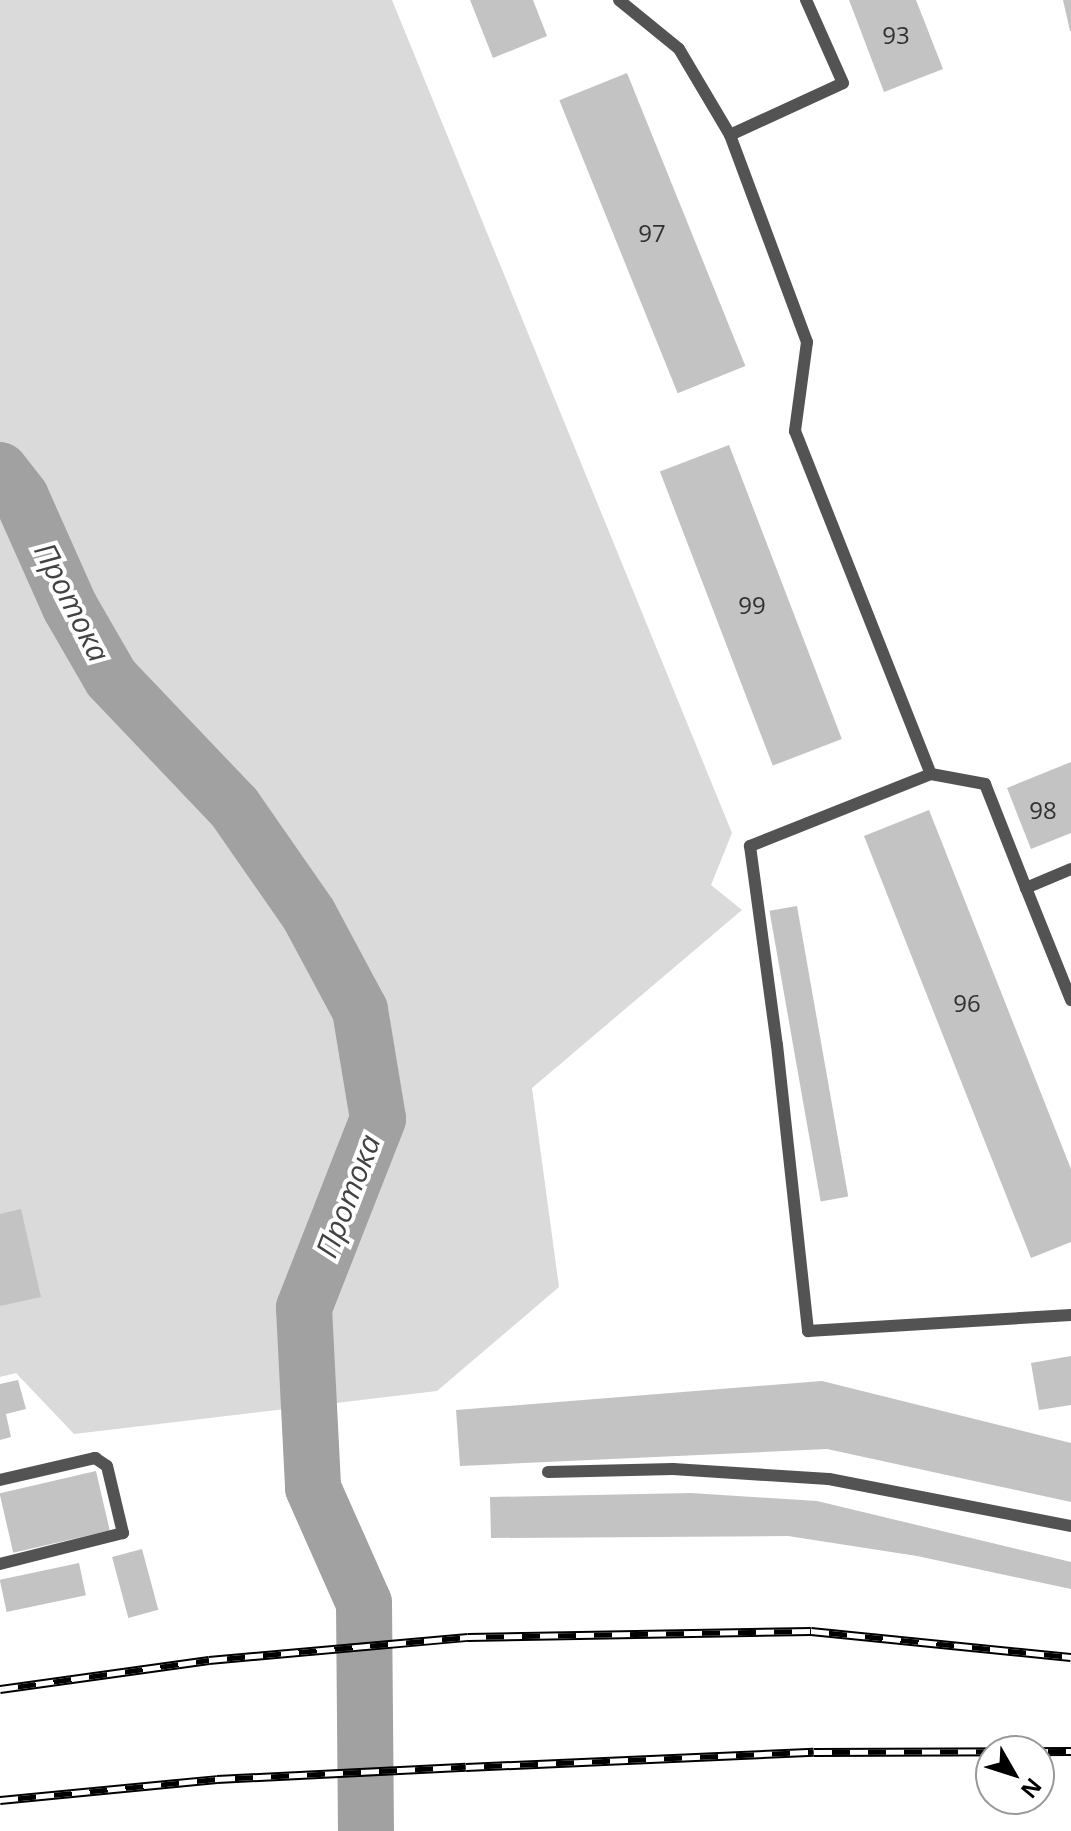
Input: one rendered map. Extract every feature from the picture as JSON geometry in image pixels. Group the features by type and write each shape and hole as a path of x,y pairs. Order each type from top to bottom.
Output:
{"lane":[{"path":"619,0 679,49 730,135 807,342 795,431 931,774"},
{"path":"730,135 843,83 806,0"},
{"path":"1071,1000 985,784 931,774 750,846 777,1045 808,1331 1071,1315"},
{"path":"1026,888 1071,869"},
{"path":"0,1480 95,1458 107,1466 123,1533 0,1564"},
{"path":"548,1472 673,1469 829,1479 1071,1526"}],"shaded area":[{"path":"0,0 392,0 732,833 711,885 742,910 532,1088 559,1287 437,1391 74,1434 16,1373 0,1377"}],"building":[{"path":"470,0 533,0 547,36 493,58"},
{"path":"849,0 916,0 943,69 884,92"},
{"path":"1063,0 1071,0 1071,31 1070,31"},
{"path":"627,73 745,366 678,393 559,100"},
{"path":"729,445 842,739 773,766 660,472"},
{"path":"1071,762 1071,833 1031,849 1007,788"},
{"path":"929,810 1071,1169 1071,1242 1031,1258 864,836"},
{"path":"797,906 848,1197 821,1201 769,911"},
{"path":"21,1209 41,1297 0,1306 0,1214"},
{"path":"1071,1356 1071,1405 1039,1410 1031,1363"},
{"path":"18,1380 26,1409 6,1414 11,1437 0,1440 0,1384"},
{"path":"822,1381 1071,1443 1071,1502 827,1449 460,1466 456,1410"},
{"path":"96,1471 110,1530 13,1553 0,1493"},
{"path":"691,1493 817,1501 1071,1562 1071,1589 917,1556 788,1536 491,1538 490,1497"},
{"path":"142,1549 158,1610 128,1618 112,1557"},
{"path":"79,1563 86,1595 7,1612 0,1580"}],"waterway":[{"name":"Протока","path":"0,470 21,497 70,607 111,678 234,807 309,915 360,1010 378,1119 304,1308 313,1488 364,1603 366,1831"}],"railway":[{"path":"0,1689 209,1660 468,1637 811,1631 1071,1657"},
{"path":"0,1800 217,1779 466,1767 814,1752 1071,1751"}]}
